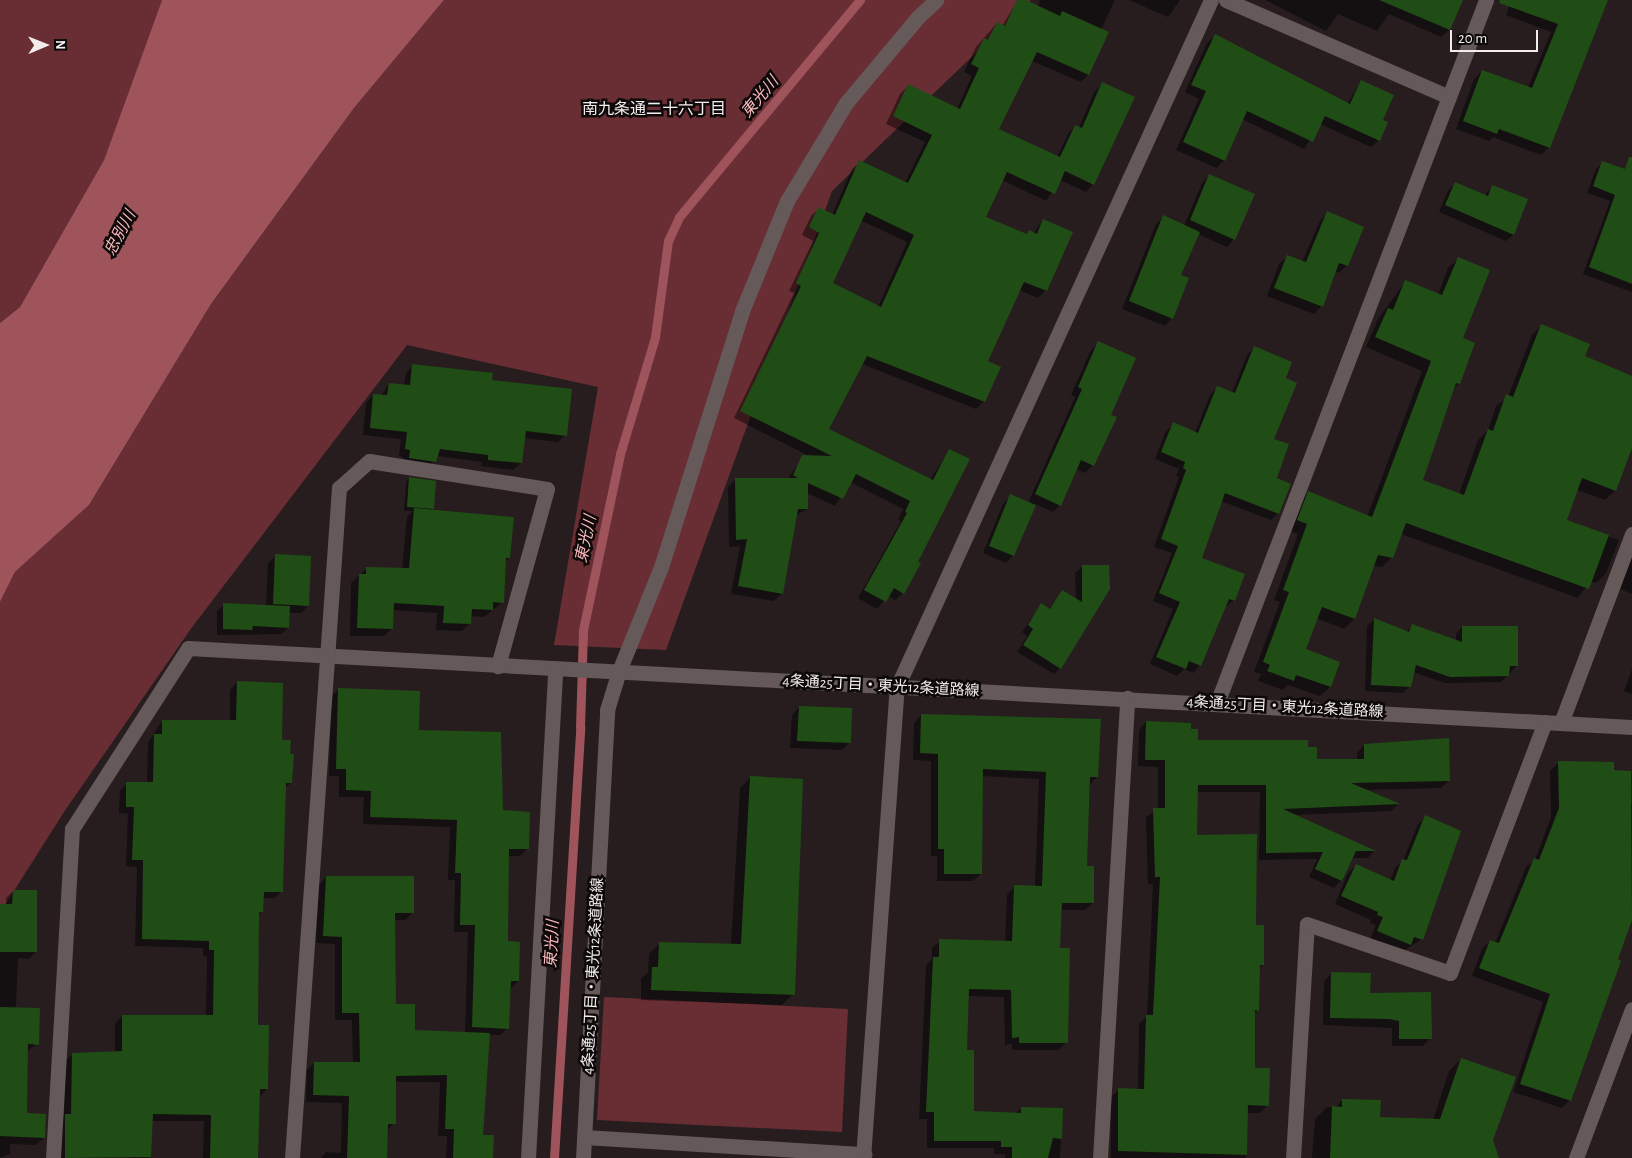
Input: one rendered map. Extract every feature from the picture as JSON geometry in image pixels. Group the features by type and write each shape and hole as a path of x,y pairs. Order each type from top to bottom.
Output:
{"street":[{"path":"52,1158 72,829 188,648 596,672 619,671 661,567 742,310 786,201 846,103 918,17 936,0"},
{"path":"584,1137 863,1156 897,687 1211,0"},
{"path":"1226,0 1449,97"},
{"path":"1217,703 1486,0"},
{"path":"292,1158 325,656 339,488 369,461 547,489 498,666"},
{"path":"1561,723 1632,534"},
{"path":"528,1158 562,670"},
{"name":"4条通25丁目・東光12条道路線","path":"583,1158 607,710 619,671 1632,727"},
{"path":"1100,1158 1127,698"},
{"path":"1293,1158 1306,924 1450,972 1545,722"},
{"path":"1576,1158 1632,1009"}],"shaded area":[{"path":"0,0 162,0 104,160 20,307 0,323"},
{"path":"444,0 1031,0 832,191 666,650 554,645 598,387 407,345 190,630 64,812 0,913 0,602 15,572 89,505 211,304 354,108"},
{"path":"604,997 848,1009 842,1132 597,1120"}],"water":[{"name":"忠別川","path":"162,0 444,0 354,108 211,304 89,505 15,572 0,602 0,323 20,307 104,160"}],"building":[{"path":"1017,0 1026,0 1060,16 1062,11 1109,32 1089,75 1037,52 999,129 1060,157 1075,125 1082,128 1102,82 1135,97 1094,185 1065,171 1055,194 1007,172 986,217 1027,234 1029,230 1037,234 1043,219 1073,232 1047,291 1024,282 988,361 1001,367 985,402 867,356 829,429 933,480 949,449 970,459 918,562 921,563 904,594 894,588 886,602 864,590 907,513 905,512 910,501 856,474 843,499 808,483 808,509 798,509 783,594 738,586 747,539 736,540 735,478 798,478 793,475 802,455 832,456 740,411 801,286 796,283 819,233 809,227 818,207 835,215 859,160 908,183 932,135 893,116 908,84 960,109 979,68 971,64 984,38 988,40 997,22 1005,26","holes":["866,212 914,235 881,307 833,283"]},
{"path":"1379,0 1463,0 1450,30"},
{"path":"1500,0 1608,0 1550,148 1499,129 1497,134 1463,121 1482,70 1532,88 1558,24 1499,3"},
{"path":"1215,34 1350,104 1361,80 1394,95 1383,120 1388,122 1380,141 1325,116 1313,142 1247,111 1225,161 1183,142 1206,91 1191,85"},
{"path":"1629,157 1632,157 1632,284 1589,267 1615,195 1593,186 1602,161 1625,169"},
{"path":"1209,174 1255,194 1235,240 1190,220"},
{"path":"1455,182 1488,196 1492,185 1528,199 1514,235 1445,205"},
{"path":"1327,211 1364,227 1348,266 1339,263 1323,307 1274,288 1287,255 1306,262"},
{"path":"1163,215 1200,232 1181,275 1189,278 1173,319 1129,301"},
{"path":"1458,257 1490,270 1463,338 1475,343 1460,384 1456,383 1423,480 1464,495 1488,429 1493,431 1506,394 1513,397 1541,324 1590,344 1585,356 1632,376 1632,448 1616,491 1582,478 1567,520 1609,535 1589,589 1406,523 1393,558 1378,555 1355,619 1322,607 1306,649 1340,662 1331,687 1296,675 1294,681 1267,671 1270,665 1263,662 1289,592 1283,590 1307,524 1297,520 1308,491 1372,517 1431,361 1375,337 1388,308 1393,310 1405,280 1442,295"},
{"path":"1098,341 1136,358 1111,415 1117,417 1094,466 1081,460 1061,506 1035,494 1082,389 1078,387"},
{"path":"1254,346 1292,362 1286,378 1297,383 1274,439 1289,444 1277,478 1291,484 1279,514 1225,493 1202,558 1245,574 1235,601 1229,599 1201,666 1189,661 1186,669 1156,657 1180,602 1159,593 1178,546 1161,539 1186,470 1183,468 1185,462 1161,452 1173,422 1198,433 1217,386 1235,393"},
{"path":"412,364 493,373 492,380 572,389 567,436 526,431 522,463 488,460 488,455 440,449 436,462 409,458 410,450 405,449 407,432 370,428 373,394 387,395 389,383 410,385"},
{"path":"409,477 436,481 434,509 407,507"},
{"path":"1010,494 1036,505 1014,556 989,546"},
{"path":"414,508 514,517 510,558 506,558 504,603 493,602 493,610 472,609 471,624 443,623 444,606 394,603 393,629 357,628 359,574 366,574 366,567 409,568"},
{"path":"275,554 311,556 309,606 273,604"},
{"path":"1082,565 1109,565 1110,589 1061,669 1023,645 1033,629 1028,625 1041,603 1050,609 1062,590 1082,602"},
{"path":"223,603 290,606 289,628 253,626 252,630 223,629"},
{"path":"1374,618 1409,632 1412,624 1462,642 1462,626 1518,626 1518,666 1510,666 1509,676 1450,677 1416,665 1411,687 1371,685"},
{"path":"237,681 283,683 282,740 291,740 290,754 294,754 292,783 286,783 283,892 264,892 263,912 259,912 258,1025 269,1025 268,1089 260,1089 258,1158 210,1158 211,1115 153,1114 151,1157 65,1158 65,1114 71,1114 72,1053 122,1051 122,1015 213,1015 214,950 209,950 209,941 142,939 143,860 132,860 134,807 126,807 126,782 153,782 154,734 162,734 162,720 236,720"},
{"path":"338,688 420,691 419,730 501,732 503,810 530,812 529,849 509,849 508,941 520,942 519,981 511,981 509,1029 472,1027 475,925 460,925 461,873 455,873 457,820 370,817 371,791 346,790 346,769 336,769"},
{"path":"799,706 852,708 851,743 797,741"},
{"path":"921,714 1101,719 1098,777 1090,777 1087,866 1094,866 1094,903 1062,903 1060,948 1070,948 1068,1043 1019,1043 1019,1037 1012,1038 1011,990 969,989 967,1050 974,1050 974,1111 1021,1113 1021,1107 1063,1108 1062,1139 1053,1138 1048,1158 1012,1158 1012,1147 1001,1147 1001,1141 934,1141 934,1112 926,1112 933,957 939,957 939,939 1012,941 1014,885 1042,886 1046,772 983,769 982,874 944,874 944,849 938,849 938,754 920,753"},
{"path":"1146,721 1191,723 1191,729 1198,729 1198,740 1308,740 1308,747 1317,747 1317,759 1364,759 1364,744 1449,738 1450,781 1351,783 1400,804 1283,809 1376,851 1356,851 1342,881 1315,869 1323,852 1266,853 1266,785 1198,785 1197,835 1257,834 1256,925 1264,925 1264,965 1260,965 1259,1011 1255,1010 1255,1068 1270,1068 1269,1106 1248,1105 1247,1155 1118,1151 1118,1088 1144,1089 1146,1015 1153,1015 1160,877 1155,877 1153,808 1165,808 1165,760 1145,760"},
{"path":"1558,761 1614,762 1614,770 1631,771 1632,920 1618,959 1621,961 1571,1101 1520,1084 1550,994 1479,968 1490,940 1499,943 1534,858 1539,860 1559,808"},
{"path":"750,776 803,779 795,995 651,990 652,967 658,967 659,942 741,944"},
{"path":"1425,815 1461,831 1423,940 1414,937 1411,945 1377,931 1383,917 1377,915 1378,912 1341,896 1356,864 1394,881 1402,859 1407,860"},
{"path":"326,876 414,876 414,913 395,913 396,1004 415,1004 415,1030 490,1033 483,1135 494,1135 493,1158 453,1158 454,1129 445,1129 447,1075 396,1076 396,1124 388,1124 387,1158 347,1158 349,1096 313,1095 314,1062 360,1062 359,1013 342,1013 342,937 323,936"},
{"path":"13,890 37,890 37,952 0,952 0,904 12,904"},
{"path":"1331,972 1371,973 1370,993 1431,992 1432,1039 1399,1039 1399,1021 1389,1019 1330,1018"},
{"path":"0,1007 40,1008 39,1045 28,1044 27,1113 46,1114 45,1138 0,1136"},
{"path":"1461,1058 1516,1077 1493,1140 1499,1158 1330,1158 1332,1106 1342,1107 1342,1099 1381,1100 1380,1117 1440,1119"}],"waterway":[{"name":"東光川","path":"554,1158 580,727 583,630 620,454 655,337 668,241 679,217 860,0"}],"district":[{"name":"南九条通二十六丁目","path":"654,109"}]}
